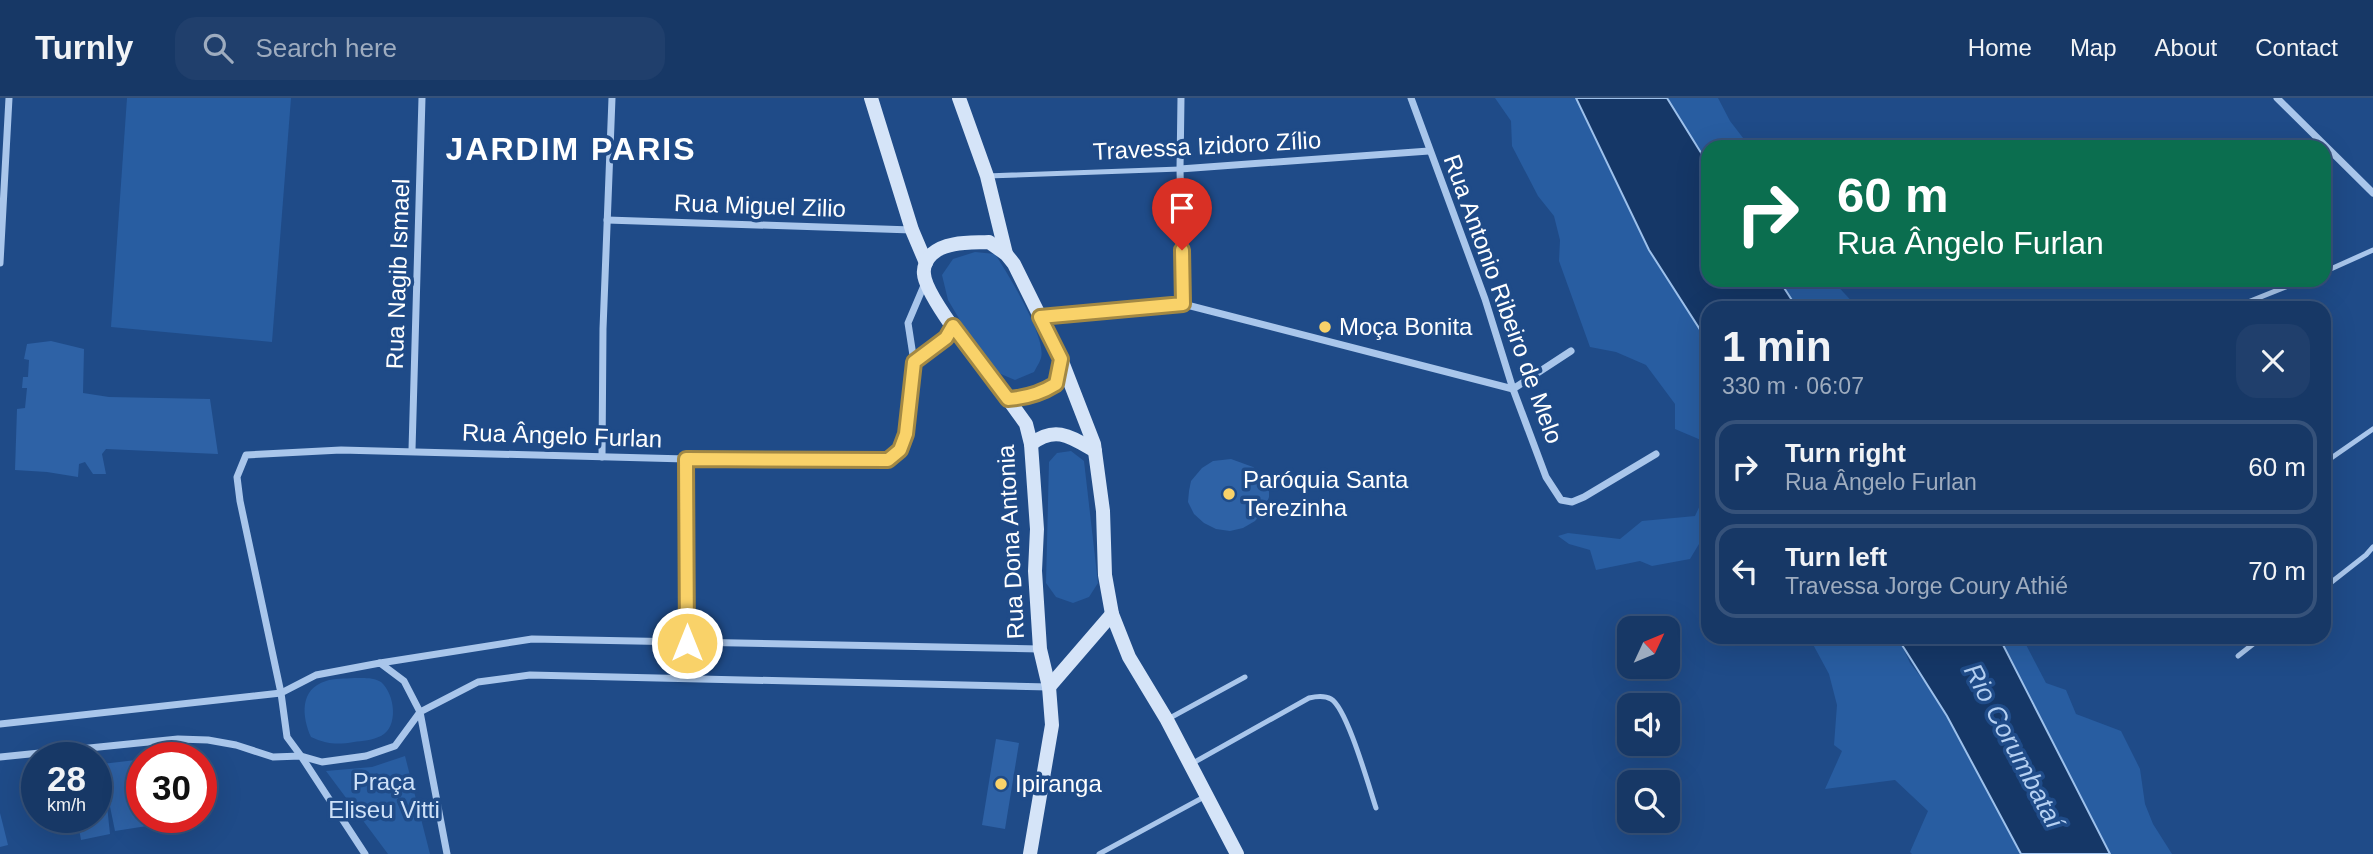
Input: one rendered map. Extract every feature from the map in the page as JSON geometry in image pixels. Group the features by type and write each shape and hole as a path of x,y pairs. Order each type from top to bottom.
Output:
{"street":[{"path":"0,263 9,98"},
{"name":"Rua Nagib Ismael","path":"412,450 422,98"},
{"path":"602,457 603,329 612,98"},
{"path":"871,98 912,230 926,264"},
{"path":"959,98 987,176 1006,254"},
{"path":"1181,98 1183,304"},
{"name":"Rua Antonio Ribeiro de Melo","path":"1411,98 1485,299 1513,389 1546,477 1561,500 1572,502 1597,491 1656,454"},
{"path":"2277,98 2319,140"},
{"name":"Travessa Izidoro Zílio","path":"1180,169 1429,150"},
{"path":"2331,151 2373,193"},
{"name":"Rua Miguel Zilio","path":"607,220 912,230"},
{"path":"953,326 946,338 914,362 908,323 926,281 923,275 926,264 933,253 948,245 989,242 1006,254 1014,264 1061,359 1094,444 1103,511 1105,575 1112,614 1129,657 1167,720 1237,854"},
{"name":"Rua Dona Antonia","path":"926,281 953,326 1026,424 1031,444 1040,649 1049,687 1052,725 1030,854"},
{"path":"1040,317 1183,304 1513,389 1571,351"},
{"path":"1008,399 1024,398 1046,391 1056,384 1061,359"},
{"name":"Rua Ângelo Furlan","path":"281,693 237,477 246,455 271,452 412,450 686,459 888,460 900,450 906,434 914,362"},
{"path":"1031,444 1046,435 1061,434 1074,438 1095,451"},
{"path":"686,459 687,643"},
{"path":"0,757 178,739 208,740 236,745 273,757 301,756 322,762 380,752 395,746 420,712 478,682 530,675 1049,687 1112,614"},
{"path":"0,724 281,693 324,673 532,639 1040,649"},
{"path":"380,663 404,681 420,712 447,854"},
{"path":"281,693 287,737 363,853"}],"lane":[{"name":"Travessa Izidoro Zílio","path":"987,176 1180,169"},
{"path":"2331,269 2373,250"},
{"path":"2250,301 2286,287"},
{"path":"2331,458 2373,429"},
{"path":"2331,582 2373,547"},
{"path":"2238,656 2253,644"},
{"path":"1167,720 1245,677"},
{"path":"1190,765 1309,698 1321,696 1338,705 1353,739 1376,808"},
{"path":"1099,854 1207,796"}],"green space":[{"path":"127,98 291,98 272,342 111,327"},
{"path":"1495,98 1596,98 1704,301 1701,301 1701,440 1675,429 1675,404 1646,365 1616,352 1590,347 1559,261 1560,240 1554,216 1538,196 1512,146 1511,121"},
{"path":"1668,98 1718,98 1730,121 1745,140 1701,140 1701,171"},
{"path":"975,252 995,254 1025,305 1038,336 1041,349 1039,363 1034,372 1015,380 996,372 970,337 948,300 942,275 953,259"},
{"path":"1760,287 1838,287 1852,301 1766,301"},
{"path":"1071,451 1084,461 1098,583 1089,597 1073,603 1056,597 1046,583 1049,462 1057,453"},
{"path":"1701,503 1701,541 1690,559 1652,566 1640,561 1596,570 1590,550 1569,544 1558,536 1568,533 1620,539 1642,521 1695,516"},
{"path":"1813,644 1901,644 1910,663 1947,717 1968,739 2027,854 1912,854 1910,852 1928,811 1895,780 1825,789 1842,751 1834,745 1837,705 1829,674"},
{"path":"1994,644 2026,644 2046,683 2066,690 2076,714 2121,731 2140,769 2145,804 2153,824 2172,854 2077,854"},
{"path":"375,679 386,687 393,710 393,718 387,732 364,741 342,743 311,737 305,705 311,690 329,680"},
{"name":"Praça Eliseu Vitti","path":"405,756 430,854 388,854 326,771 372,767"}],"water":[{"path":"1576,98 1667,98 1701,153 1701,287 1784,287 1792,301 1701,301 1701,331 1649,250"},
{"name":"Rio Corumbataí","path":"1901,644 2003,644 2110,854 2021,854 1947,716"}],"building":[{"path":"51,341 84,349 83,393 109,397 210,399 218,454 106,449 102,454 106,474 93,474 85,462 79,464 78,477 15,470 17,409 25,408 27,388 22,388 23,377 28,377 29,360 24,359 27,344"},
{"name":"Paróquia Santa Terezinha","path":"1231,459 1253,467 1266,478 1269,497 1264,510 1255,521 1230,531 1216,529 1204,523 1194,514 1188,502 1191,481 1202,468 1213,461"},
{"name":"Ipiranga","path":"996,739 1019,743 1005,829 982,825"},
{"path":"126,761 126,829 115,831 112,816 112,763"},
{"path":"0,813 8,845 0,847"},
{"path":"80,833 110,833 110,834 81,840"}],"place":[{"name":"Moça Bonita","path":"1325,327"},
{"name":"Paróquia Santa Terezinha","path":"1229,494"},
{"name":"Ipiranga","path":"1001,784"}],"district":[{"name":"JARDIM PARIS","path":"571,149"}],"route":[{"path":"687,643 686,459 888,460 900,450 906,434 914,362 946,338 953,326 1008,399 1024,398 1046,391 1056,384 1061,359 1040,317 1183,304 1182,250"}]}
